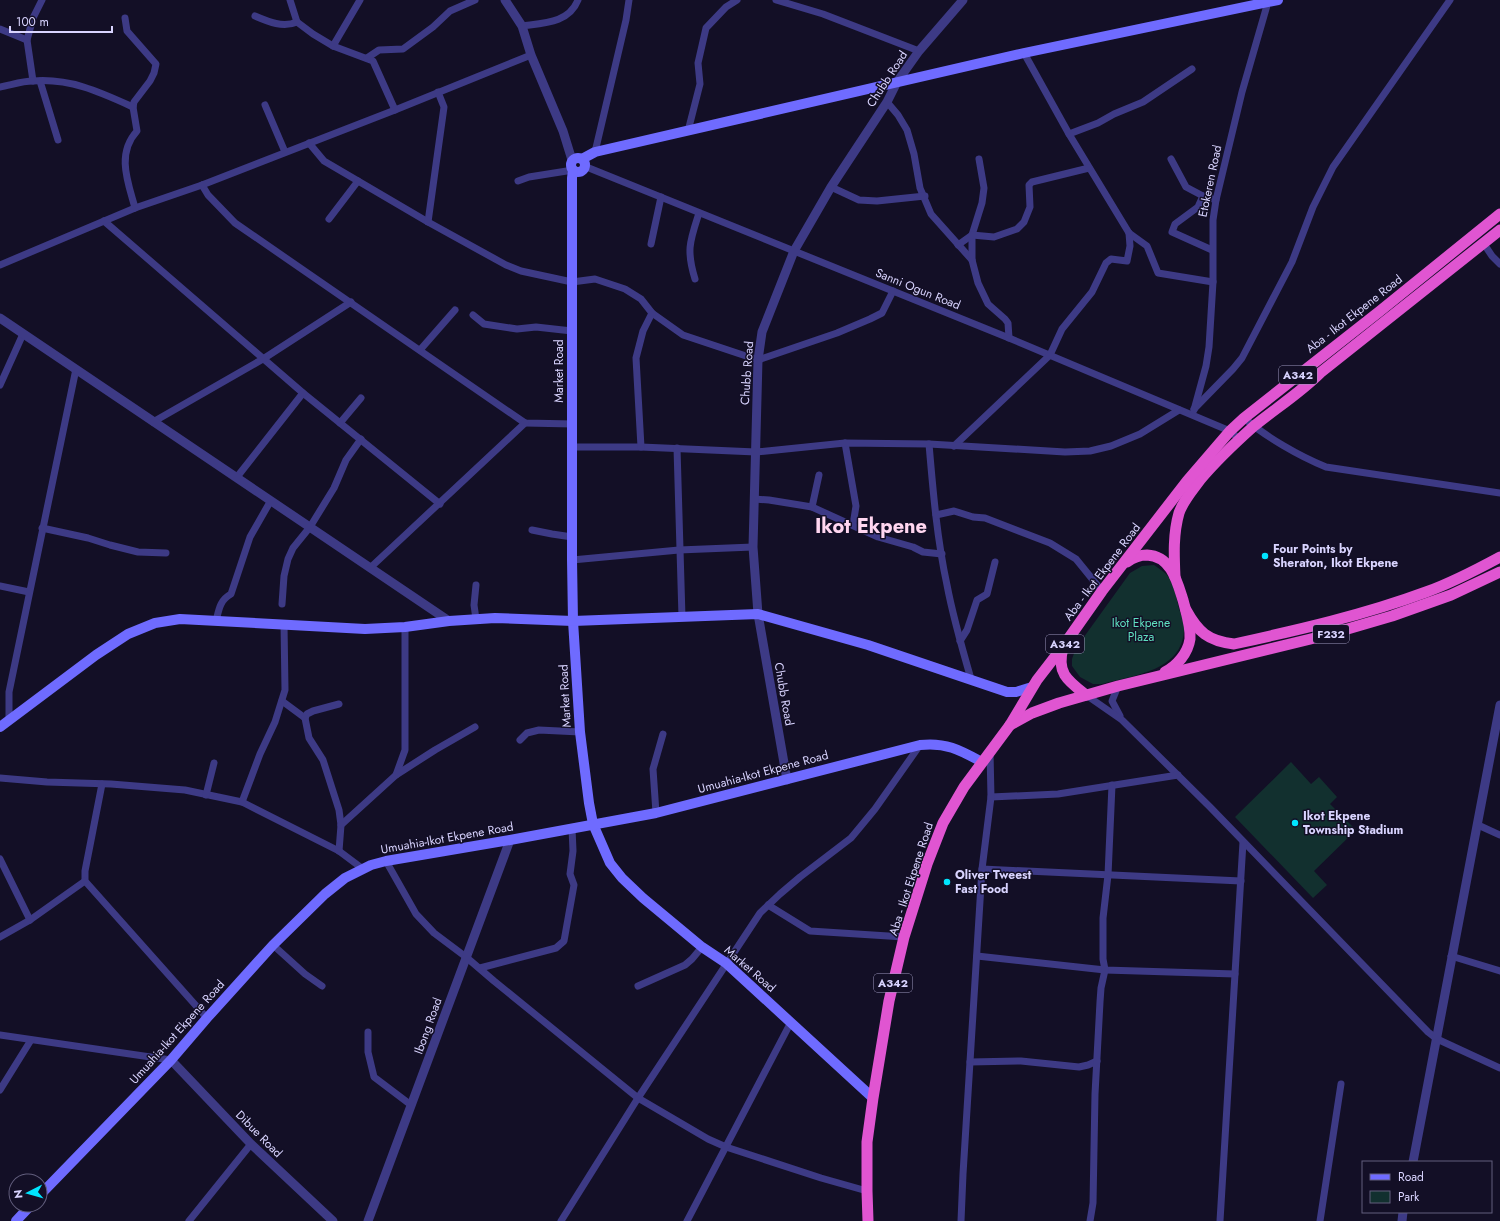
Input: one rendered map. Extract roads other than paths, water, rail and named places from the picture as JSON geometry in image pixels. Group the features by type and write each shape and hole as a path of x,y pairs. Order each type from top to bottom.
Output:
{"highway":[{"name":"Aba - Ikot Ekpene Road","path":"868,1221 867,1142 872,1098 889,1000 904,937 927,864 943,823 964,787 1010,725 1032,687 1102,591 1187,481 1230,431 1244,418 1500,214"},
{"name":"A342","path":"1176,577 1174,556 1175,533 1180,512 1186,498 1209,470 1239,439 1306,387 1320,373 1500,230"},
{"name":"F232","path":"1123,564 1134,557 1144,555 1153,555 1162,560 1170,566 1176,577 1186,610 1194,625 1207,636 1219,642 1234,644 1376,609 1426,592 1500,557"},
{"name":"F232","path":"1010,725 1032,712 1086,695 1319,637 1392,616 1451,596 1500,572"},
{"path":"1155,677 1170,670 1179,661 1186,650 1190,639 1186,610"},
{"path":"1064,645 1061,657 1063,673 1068,680 1086,695"}],"main road":[{"path":"578,164 595,152 1024,52 1272,1"},
{"name":"Market Road","path":"578,164 572,178 572,560 580,732 593,824 610,863 622,878 702,947 726,963 872,1098"},
{"path":"0,727 128,634 155,623 180,619 365,629 405,627 449,621 495,618 574,621 758,614 868,645 1007,692 1016,692 1032,687"},
{"name":"Umuahia-Ikot Ekpene Road","path":"48,1187 171,1060 273,945 333,887 345,878 371,865 386,860 510,840 656,813 920,745 944,745 970,755 982,762"},
{"path":"16,1221 24,1213"}],"street":[{"path":"42,0 33,18 27,40 36,81 58,140"},
{"path":"290,0 297,22 313,34 333,46 373,61 395,110"},
{"path":"333,46 360,0"},
{"path":"367,58 379,50 403,49 433,28 450,11 475,0"},
{"path":"505,0 522,26 531,55 578,164 518,181"},
{"path":"522,26 549,22 564,17 571,12 578,0"},
{"path":"595,152 626,20 629,0"},
{"path":"688,131 700,84 698,63 706,28 726,7 737,0"},
{"path":"776,0 823,14 919,51"},
{"name":"Chubb Road","path":"788,780 758,614 753,547 758,360 762,332 794,252 831,187 887,102 897,82 919,51 964,0"},
{"path":"1193,412 1234,370 1242,358 1292,262 1313,207 1333,167 1450,0"},
{"name":"Etokeren Road","path":"1193,412 1208,357 1213,282 1213,220 1216,200 1242,92 1272,1"},
{"path":"256,16 271,23 292,24 297,22"},
{"path":"125,18 127,31 156,64 152,77 134,102 133,107 137,131 131,137 126,153 124,170 135,208"},
{"path":"0,29 27,40"},
{"path":"1024,52 1089,168 1129,233 1146,246 1158,273 1213,282"},
{"path":"0,265 135,208 202,185 531,55"},
{"path":"1069,134 1098,123 1114,114 1143,102 1192,69"},
{"path":"0,87 36,81 56,81 83,86 133,107"},
{"path":"428,222 444,108 438,92"},
{"path":"887,102 898,115 907,130 920,188 925,196 931,214 972,260"},
{"path":"265,105 285,152"},
{"path":"309,142 324,161 428,222 506,265 521,271 572,282 595,279 625,289 641,299 652,313 683,335 758,360 836,333 882,313 893,291"},
{"path":"978,159 984,188 982,203 972,235 972,260 978,283 988,304 1008,323 1009,338"},
{"path":"1170,159 1186,187 1203,196 1216,200"},
{"name":"Sanni Ogun Road","path":"578,164 1009,338 1179,410 1193,412 1230,431 1239,439"},
{"path":"958,245 972,235 994,237 1017,228 1024,222 1030,207 1029,185 1032,182 1089,168"},
{"path":"329,219 358,181"},
{"path":"202,185 208,195 235,223 525,423 572,424"},
{"path":"831,187 859,200 877,201 925,196"},
{"path":"1203,196 1198,207 1176,224 1172,232 1212,250"},
{"path":"651,244 661,197"},
{"path":"695,279 690,263 689,242 699,212"},
{"path":"104,221 303,393 440,504"},
{"path":"954,446 1050,355 1062,329 1092,292 1106,263 1111,260 1127,261 1130,246 1129,233"},
{"path":"1484,244 1492,256 1500,264"},
{"path":"153,422 263,359 351,302"},
{"path":"420,350 455,310"},
{"path":"641,447 636,358 644,331 652,313"},
{"path":"473,315 484,324 517,329 536,327 572,331"},
{"path":"0,318 237,477 270,502 310,527 449,621"},
{"path":"0,385 23,334"},
{"path":"9,720 9,692 76,369"},
{"path":"237,477 303,393"},
{"path":"340,423 361,398"},
{"path":"572,447 641,447 756,452 845,444 929,444 1064,452 1090,451 1111,446 1140,434 1179,410"},
{"path":"1244,418 1254,427 1300,455 1326,467 1500,493"},
{"path":"370,568 525,423"},
{"path":"282,604 284,576 288,559 293,548 310,527 334,488 346,460 361,439"},
{"path":"845,444 856,506 853,525"},
{"path":"929,444 936,515 947,585 960,641 971,679"},
{"path":"677,448 682,618"},
{"path":"812,507 819,475"},
{"path":"754,499 812,507 878,537 923,552 942,554"},
{"path":"216,621 220,606 225,598 231,594 250,537 270,502"},
{"path":"936,515 954,511 973,517 985,518 1050,543 1076,559 1102,591"},
{"path":"42,528 88,538 138,552 166,553"},
{"path":"532,530 572,536"},
{"path":"572,560 679,550 753,547"},
{"path":"960,641 967,630 977,600 988,594 995,562"},
{"path":"476,585 474,605 476,619"},
{"path":"0,586 29,592"},
{"path":"242,802 260,754 275,722 285,690 284,624"},
{"path":"396,775 405,750 405,627"},
{"path":"1118,686 1112,701 1122,720"},
{"path":"1086,695 1122,720 1178,775 1428,1032 1437,1039 1500,1068"},
{"path":"282,701 305,718"},
{"path":"339,704 313,711 307,714 305,718 308,738 325,765 339,810 341,825 339,851"},
{"path":"1413,1161 1500,704"},
{"path":"341,825 396,775 475,727"},
{"path":"520,740 527,733 539,730 580,732"},
{"path":"656,813 653,769 663,734"},
{"path":"561,1221 638,1098 760,913 800,877 851,838 875,809 920,745"},
{"path":"961,1221 982,870 991,797 990,752"},
{"path":"402,759 411,765"},
{"path":"206,794 214,763"},
{"path":"991,797 1058,794 1178,775"},
{"path":"0,778 185,790 242,802 339,851 363,869"},
{"path":"102,784 85,871 85,881 207,1018"},
{"path":"1090,1221 1093,1203 1097,1060 1101,988 1106,970 1103,959 1103,918 1108,875 1112,785"},
{"path":"1478,824 1500,835"},
{"path":"480,968 556,948 564,941 574,885 570,874 573,852 572,828"},
{"name":"Ibong Road","path":"368,1221 510,840"},
{"path":"1220,1221 1244,842"},
{"path":"0,859 30,920"},
{"path":"386,860 416,914 434,933 480,968 506,991 638,1098 708,1139 726,1147 821,1178 867,1191"},
{"path":"982,870 1241,881"},
{"path":"0,937 30,920 85,881"},
{"path":"768,905 810,931 904,937"},
{"path":"273,945 305,974 322,986"},
{"path":"638,986 685,965 702,947"},
{"path":"977,956 1106,970 1235,974"},
{"path":"1451,956 1500,971"},
{"path":"687,1221 791,1022"},
{"path":"368,1032 368,1052 374,1077 411,1105"},
{"path":"0,1035 171,1060"},
{"path":"0,1090 31,1040"},
{"name":"Dibue Road","path":"171,1060 251,1144 333,1221"},
{"path":"970,1062 1021,1061 1079,1067 1088,1065 1097,1060"},
{"path":"1320,1221 1341,1084"},
{"path":"190,1221 251,1144"}],"place":[{"name":"Four Points by Sheraton, Ikot Ekpene","path":"1265,556"},
{"name":"Ikot Ekpene Township Stadium","path":"1295,823"},
{"name":"Oliver Tweest Fast Food","path":"947,882"}],"district":[{"name":"Ikot Ekpene","path":"871,526"}],"park label":[{"name":"Ikot Ekpene Plaza","path":"1141,630"}]}
